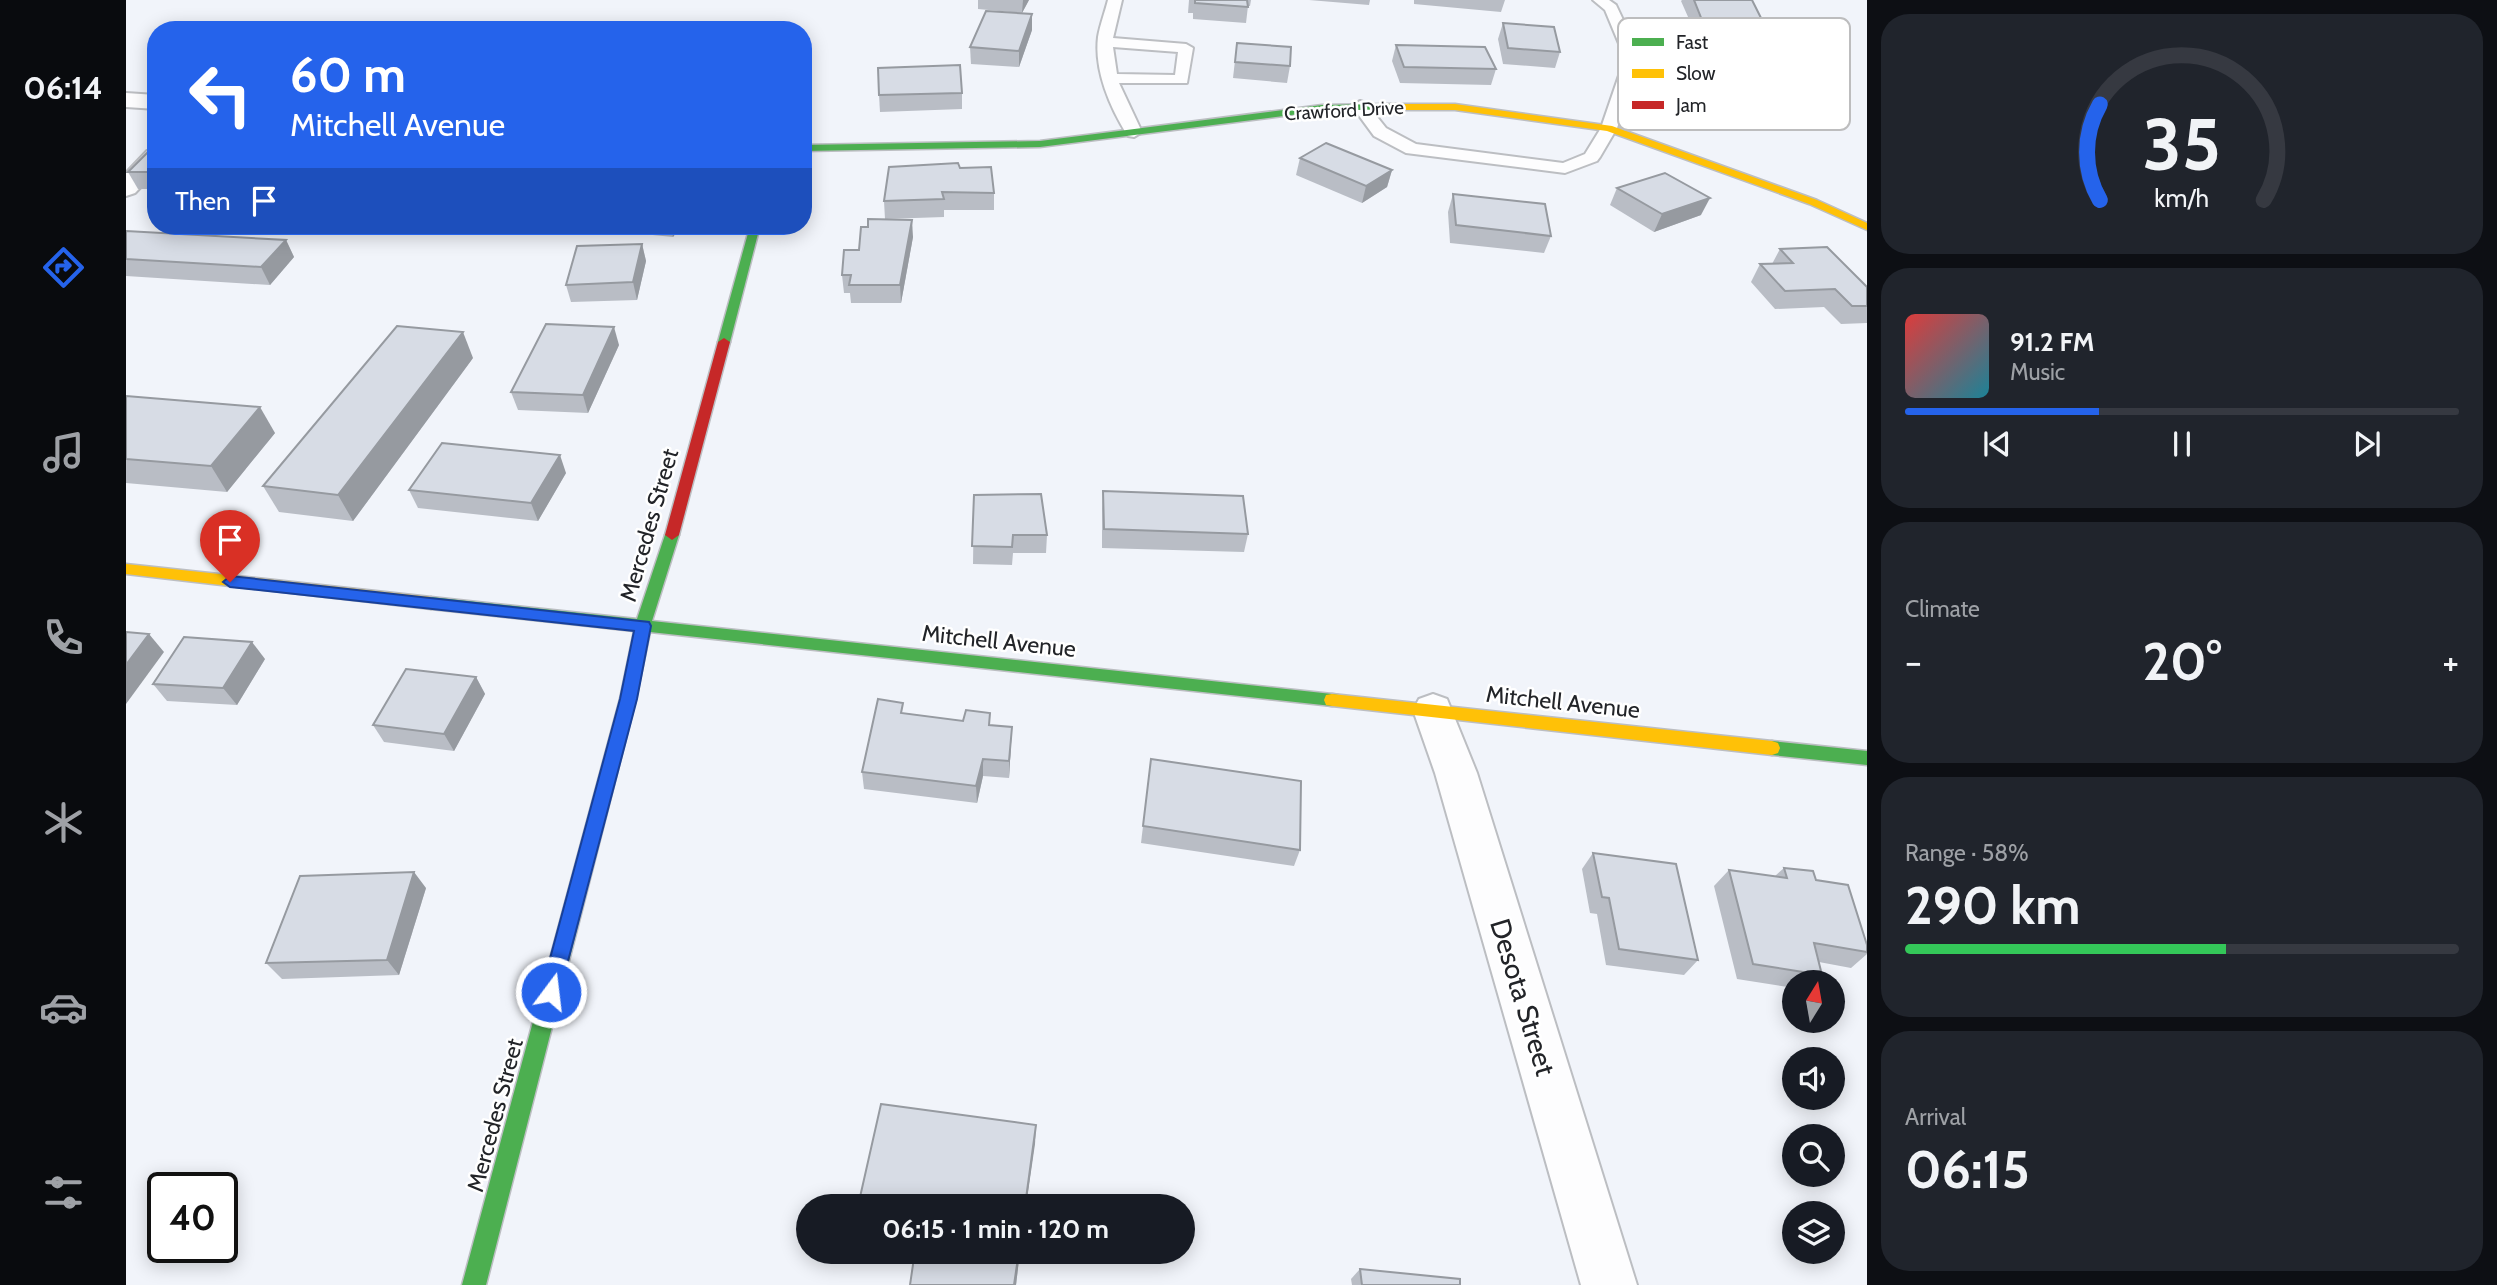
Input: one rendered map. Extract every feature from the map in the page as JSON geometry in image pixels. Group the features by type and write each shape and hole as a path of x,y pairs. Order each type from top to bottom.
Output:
{"street":[{"path":"126,100 147,102"},
{"name":"Crawford Drive","path":"812,148 992,147 1066,142 1290,111 1360,106 1455,107 1609,128 1813,202 1867,227"},
{"path":"126,188 147,166"},
{"name":"Mercedes Street","path":"474,1285 628,699 643,626 665,562 753,235"},
{"name":"Mitchell Avenue","path":"126,569 334,594 1867,758"},
{"name":"Desota Street","path":"1433,710 1456,773 1609,1285"}],"lane":[{"path":"1115,0 1105,43 1110,78 1116,100 1135,132"},
{"path":"1600,0 1611,8 1618,24"},
{"path":"1105,43 1186,48 1182,80 1110,78"},
{"path":"1360,106 1380,132 1412,149 1565,168 1591,157 1609,128 1618,102"}],"building":[{"path":"1195,0 1247,0 1248,7 1195,3"},
{"path":"1694,0 1752,0 1761,18 1701,18"},
{"path":"986,11 1032,14 1019,51 970,47"},
{"path":"1503,23 1554,27 1560,52 1508,48"},
{"path":"1237,43 1291,47 1290,66 1235,62"},
{"path":"1396,45 1485,47 1496,69 1404,67"},
{"path":"960,65 962,93 879,95 878,68"},
{"path":"1326,143 1392,170 1366,186 1300,158"},
{"path":"147,153 147,172 128,172"},
{"path":"958,163 960,168 991,167 994,193 942,192 944,199 884,201 889,167"},
{"path":"1665,173 1710,198 1662,214 1617,188"},
{"path":"1453,194 1545,204 1551,236 1456,225"},
{"path":"868,219 912,220 900,285 849,285 851,275 842,275 844,250 859,250 861,227 868,227"},
{"path":"126,231 147,232 147,235 286,240 261,267 126,259"},
{"path":"642,244 633,282 566,285 577,246"},
{"path":"1827,247 1867,287 1867,306 1852,306 1835,289 1785,291 1760,264 1793,263 1780,249"},
{"path":"546,324 614,327 583,395 511,392"},
{"path":"397,326 463,332 338,495 263,486"},
{"path":"126,396 260,407 211,466 126,459"},
{"path":"442,443 560,455 531,503 409,490"},
{"path":"1103,491 1243,496 1248,534 1104,529"},
{"path":"1041,494 1047,535 1013,535 1012,547 972,546 974,495"},
{"path":"126,632 149,634 126,665"},
{"path":"184,637 252,642 223,688 153,684"},
{"path":"406,669 476,677 444,734 373,725"},
{"path":"878,699 903,703 901,713 963,721 966,710 990,713 989,725 1012,727 1009,761 983,759 976,786 862,772"},
{"path":"1151,759 1301,781 1300,850 1143,826"},
{"path":"1593,853 1676,864 1698,960 1619,949 1609,898 1602,897"},
{"path":"1784,868 1813,871 1816,880 1848,885 1867,952 1814,943 1821,970 1791,970 1753,964 1729,870 1787,878"},
{"path":"414,872 387,960 266,963 300,876"},
{"path":"881,1104 1036,1125 1027,1194 861,1194"},
{"path":"913,1264 1017,1264 1014,1285 910,1285"},
{"path":"1360,1269 1460,1279 1460,1285 1362,1285"}],"traffic: fast":[{"path":"812,148 1040,144 1322,108 1391,107"},
{"path":"724,342 753,235"},
{"path":"474,1285 628,699 643,626 672,535"},
{"path":"431,603 1332,700"},
{"path":"1772,748 1867,758"}],"traffic: slow":[{"path":"1391,107 1455,107 1609,128 1813,202 1867,227"},
{"path":"126,569 431,603"},
{"path":"1332,700 1772,748"}],"traffic: jam":[{"path":"672,535 724,342"}],"route":[{"path":"230,582 643,626 628,699 551,992"}]}
